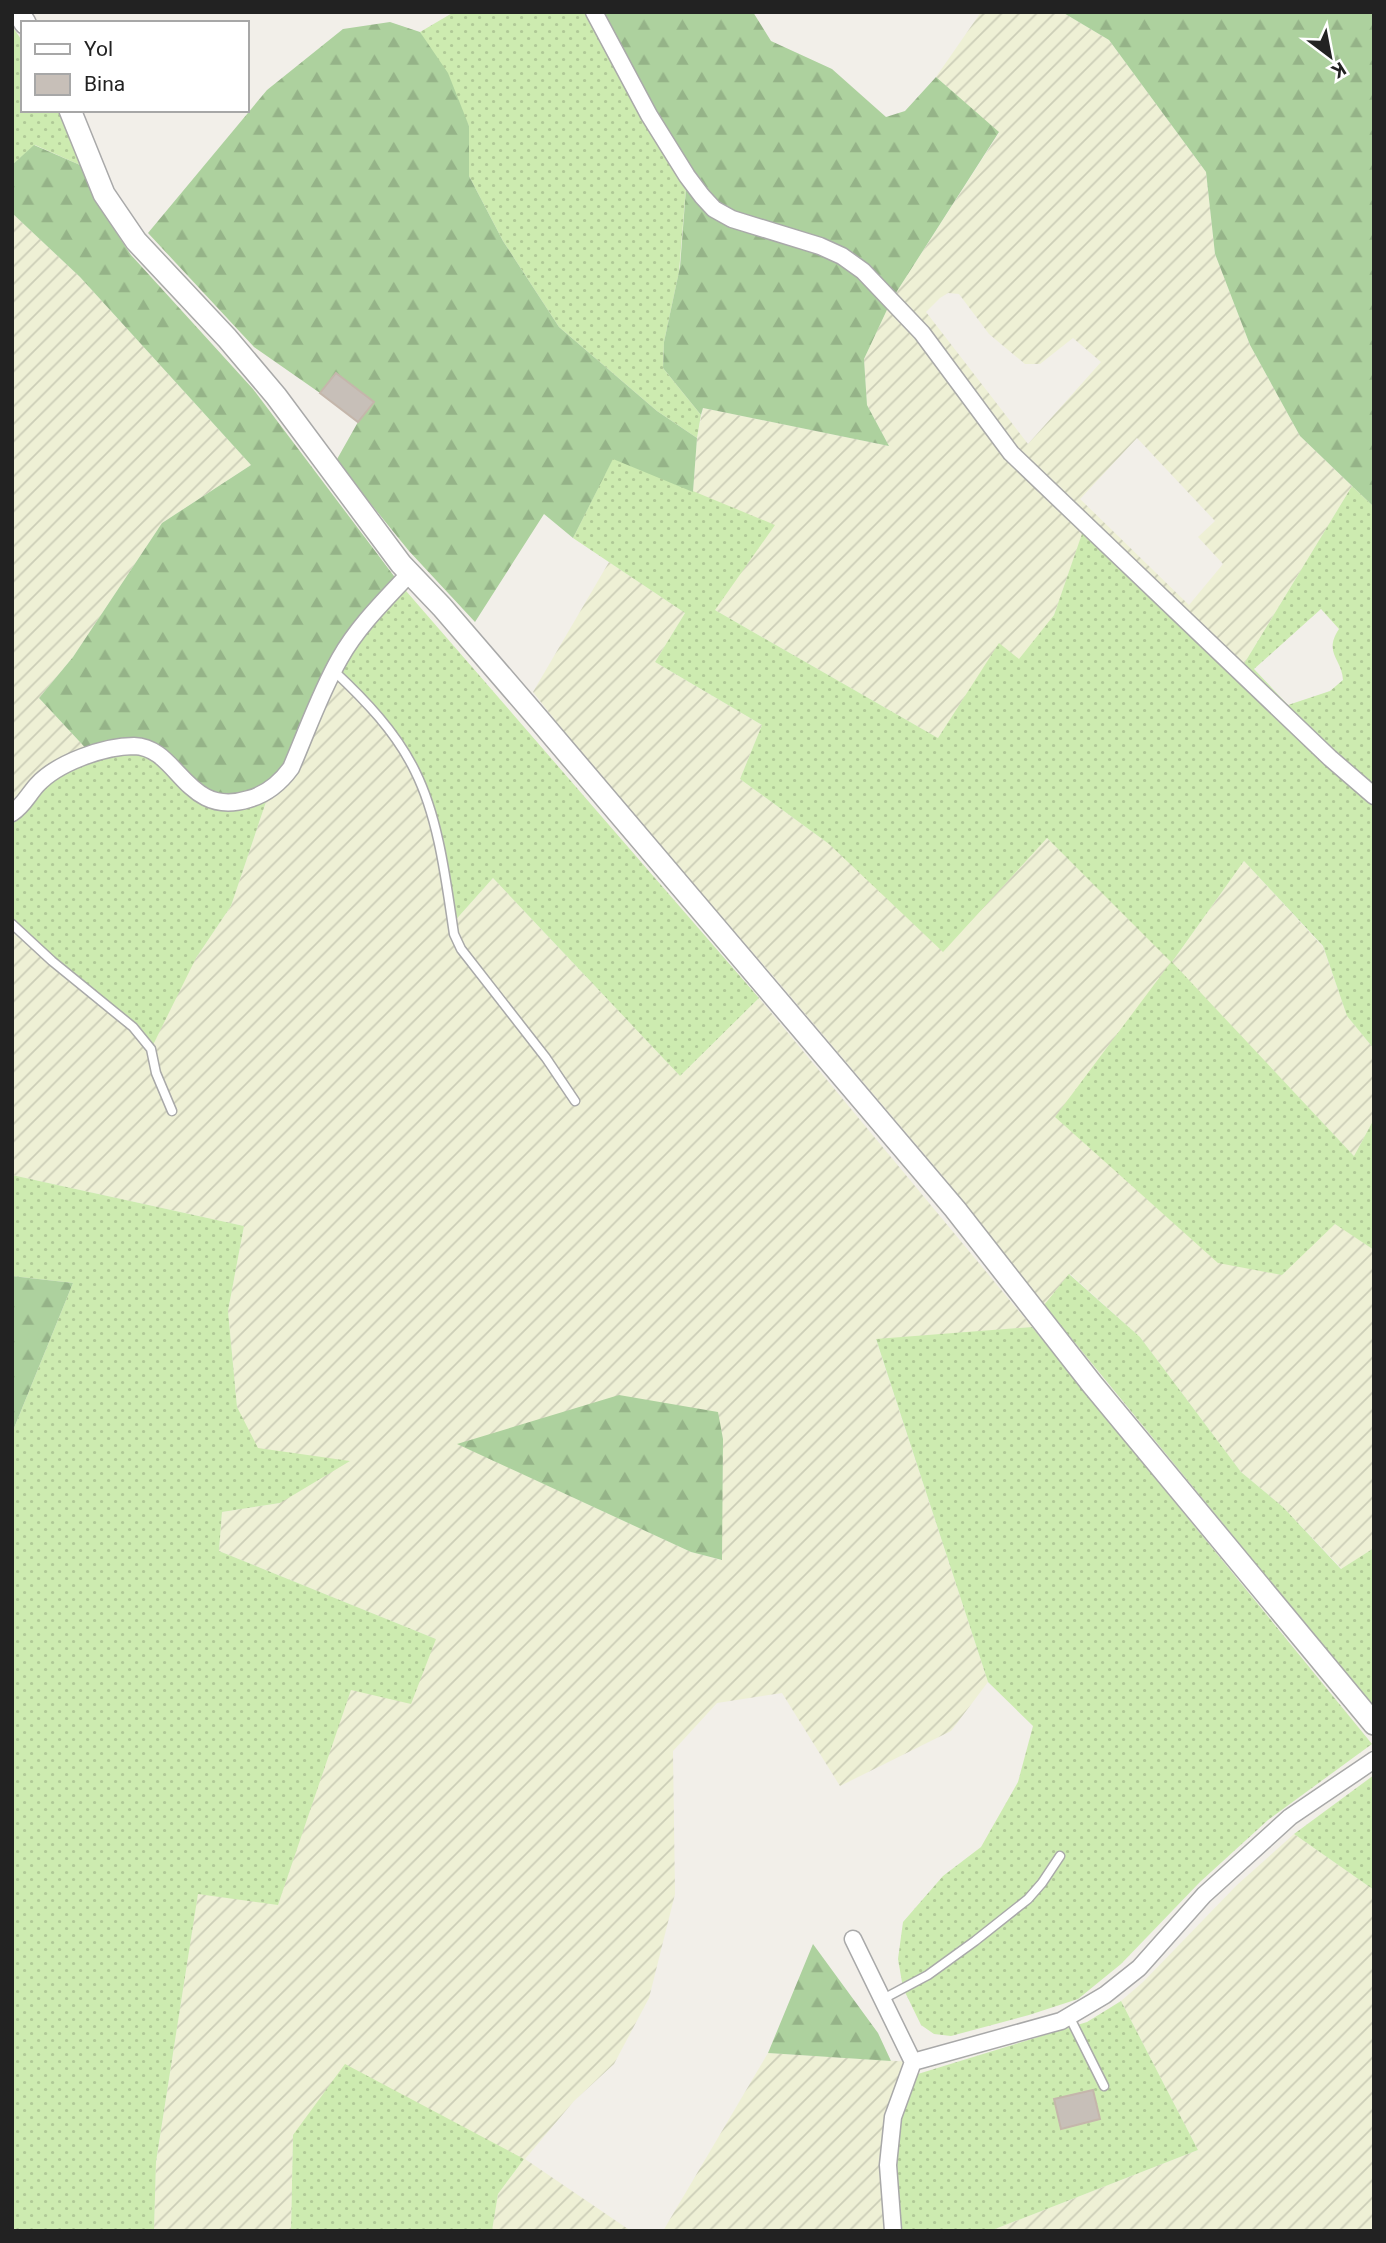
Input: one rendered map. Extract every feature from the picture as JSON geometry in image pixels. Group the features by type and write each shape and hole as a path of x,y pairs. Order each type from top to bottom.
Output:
{"street":[{"path":"594,12 668,145 687,176 714,209 732,219 820,246 842,256 863,271 922,333 1011,453 1330,758 1374,796"},
{"path":"71,112 104,194 136,241 227,338 276,396 401,565 442,607 541,722 955,1209 1092,1384 1374,1724"},
{"path":"12,813 51,772 66,763 110,749 126,747 138,746 149,750 165,761 191,788 207,798 222,802 239,802 270,789 284,778 291,768 340,657 377,608 410,573"},
{"path":"914,2062 1061,2021 1105,1995 1139,1968 1204,1895 1290,1817 1374,1760"},
{"path":"853,1939 914,2062 893,2117 888,2165 893,2231"}],"lane":[{"path":"333,671 376,713 415,771 432,817 454,934 461,949 546,1058 575,1101"},
{"path":"12,924 52,961 133,1027 151,1049 156,1073 172,1111"},
{"path":"883,1999 928,1975 1028,1899 1060,1856"},
{"path":"1069,2016 1104,2086"}],"green space":[{"path":"454,12 594,12 687,176 679,272 664,342 663,368 701,415 697,438 657,411 559,327 503,241 469,176 469,126 420,32"},
{"path":"594,12 753,12 771,41 832,69 886,117 905,111 936,77 999,132 892,299 864,359 867,405 889,446 703,408 701,415 663,368 664,342 680,267 687,176"},
{"path":"981,12 1062,12 1109,40 1206,172 1215,254 1250,345 1300,436 1352,486 1239,672 1085,526 1054,615 1019,660 999,644 938,738 715,610 693,492 697,438 703,408 889,446 867,405 864,359 892,299 999,133 936,77","holes":["948,293 959,294 989,334 1025,364 1040,364 1073,338 1101,362 1028,444 926,312","1137,438 1215,521 1198,537 1223,564 1189,605 1080,499"]},
{"path":"1062,12 1374,12 1374,507 1300,436 1250,345 1215,254 1206,172 1109,40"},
{"path":"390,22 420,32 448,73 469,126 469,176 503,241 559,327 657,411 697,438 693,492 613,459 573,538 544,514 475,622 409,551 336,461 373,402 336,373 320,393 254,347 148,233 267,90 343,29"},
{"path":"12,26 21,39 21,112 59,112 80,165 35,145 12,165"},
{"path":"34,145 80,165 99,206 131,255 253,389 400,584 357,633 283,778 222,802 149,750 92,755 39,698 73,657 162,523 251,465 80,277 12,213 12,165"},
{"path":"12,213 80,277 251,465 162,523 73,657 39,698 92,755 12,813"},
{"path":"613,458 775,525 715,610 938,738 999,643 1019,659 1054,615 1085,525 1239,672 1352,486 1374,507 1374,1049 1347,1016 1323,946 1244,861 1172,962 1354,1156 1374,1119 1374,1250 1335,1224 1282,1275 1218,1263 1055,1117 1171,962 1047,838 943,952 829,844 740,779 762,725 655,662 685,613 573,538","holes":["1321,609 1339,629 1333,650 1343,680 1330,691 1288,705 1254,669"]},
{"path":"609,562 685,613 655,662 762,725 740,779 829,844 1047,838 1172,962 1244,861 1323,947 1347,1016 1374,1049 1374,1119 1354,1156 1172,963 1282,1275 1335,1223 1374,1250 1374,1548 1342,1569 1283,1507 1241,1472 1140,1337 1070,1274 1044,1305 946,1180 594,770 533,692"},
{"path":"400,584 759,998 680,1076 493,878 452,924 432,817 397,741 333,671"},
{"path":"333,671 397,741 432,817 453,923 493,878 680,1076 759,998 1032,1327 876,1340 988,1682 951,1731 840,1786 782,1693 717,1703 673,1751 675,1894 649,1998 614,2064 574,2101 525,2159 631,2231 492,2231 498,2194 524,2159 293,2135 291,2231 154,2231 156,2163 198,1893 278,1904 351,1689 436,1639 219,1551 222,1512 280,1503 237,1407 228,1311 244,1226 12,1175 12,924 196,958 231,906 270,790","holes":["717,1412 723,1439 721,1560 691,1552 458,1444"]},
{"path":"126,747 270,790 231,906 196,958 151,1049 133,1027 12,924 12,813 37,785"},
{"path":"12,1175 244,1226 228,1311 237,1407 258,1448 350,1461 280,1503 222,1512 219,1551 436,1639 411,1704 351,1690 278,1905 198,1894 156,2162 154,2231 12,2231 12,1433 73,1283 12,1276"},
{"path":"1069,1274 1140,1337 1241,1472 1283,1507 1341,1569 1374,1548 1374,1708 1044,1305"},
{"path":"12,1276 73,1283 12,1433"},
{"path":"1032,1327 1372,1744 1268,1820 1200,1882 1121,1964 1078,1999 951,2036 934,2034 921,2025 903,1988 898,1959 903,1922 943,1876 981,1847 1018,1782 1033,1726 988,1682 876,1339"},
{"path":"619,1395 718,1412 723,1439 722,1560 691,1552 457,1444"},
{"path":"1374,1775 1374,1890 1294,1834"},
{"path":"1294,1834 1374,1890 1374,2231 990,2231 1198,2150 1121,2001 1143,1982 1237,1885"},
{"path":"813,1944 878,2033 891,2061 768,2053"},
{"path":"1121,2001 1198,2150 990,2231 893,2231 888,2165 908,2077 1087,2022"},
{"path":"768,2053 913,2062 893,2231 663,2231"},
{"path":"345,2064 524,2159 498,2194 492,2231 291,2231 293,2135"}],"building":[{"path":"336,373 374,402 358,422 320,393"},
{"path":"1093,2090 1100,2119 1061,2129 1054,2099"}]}
